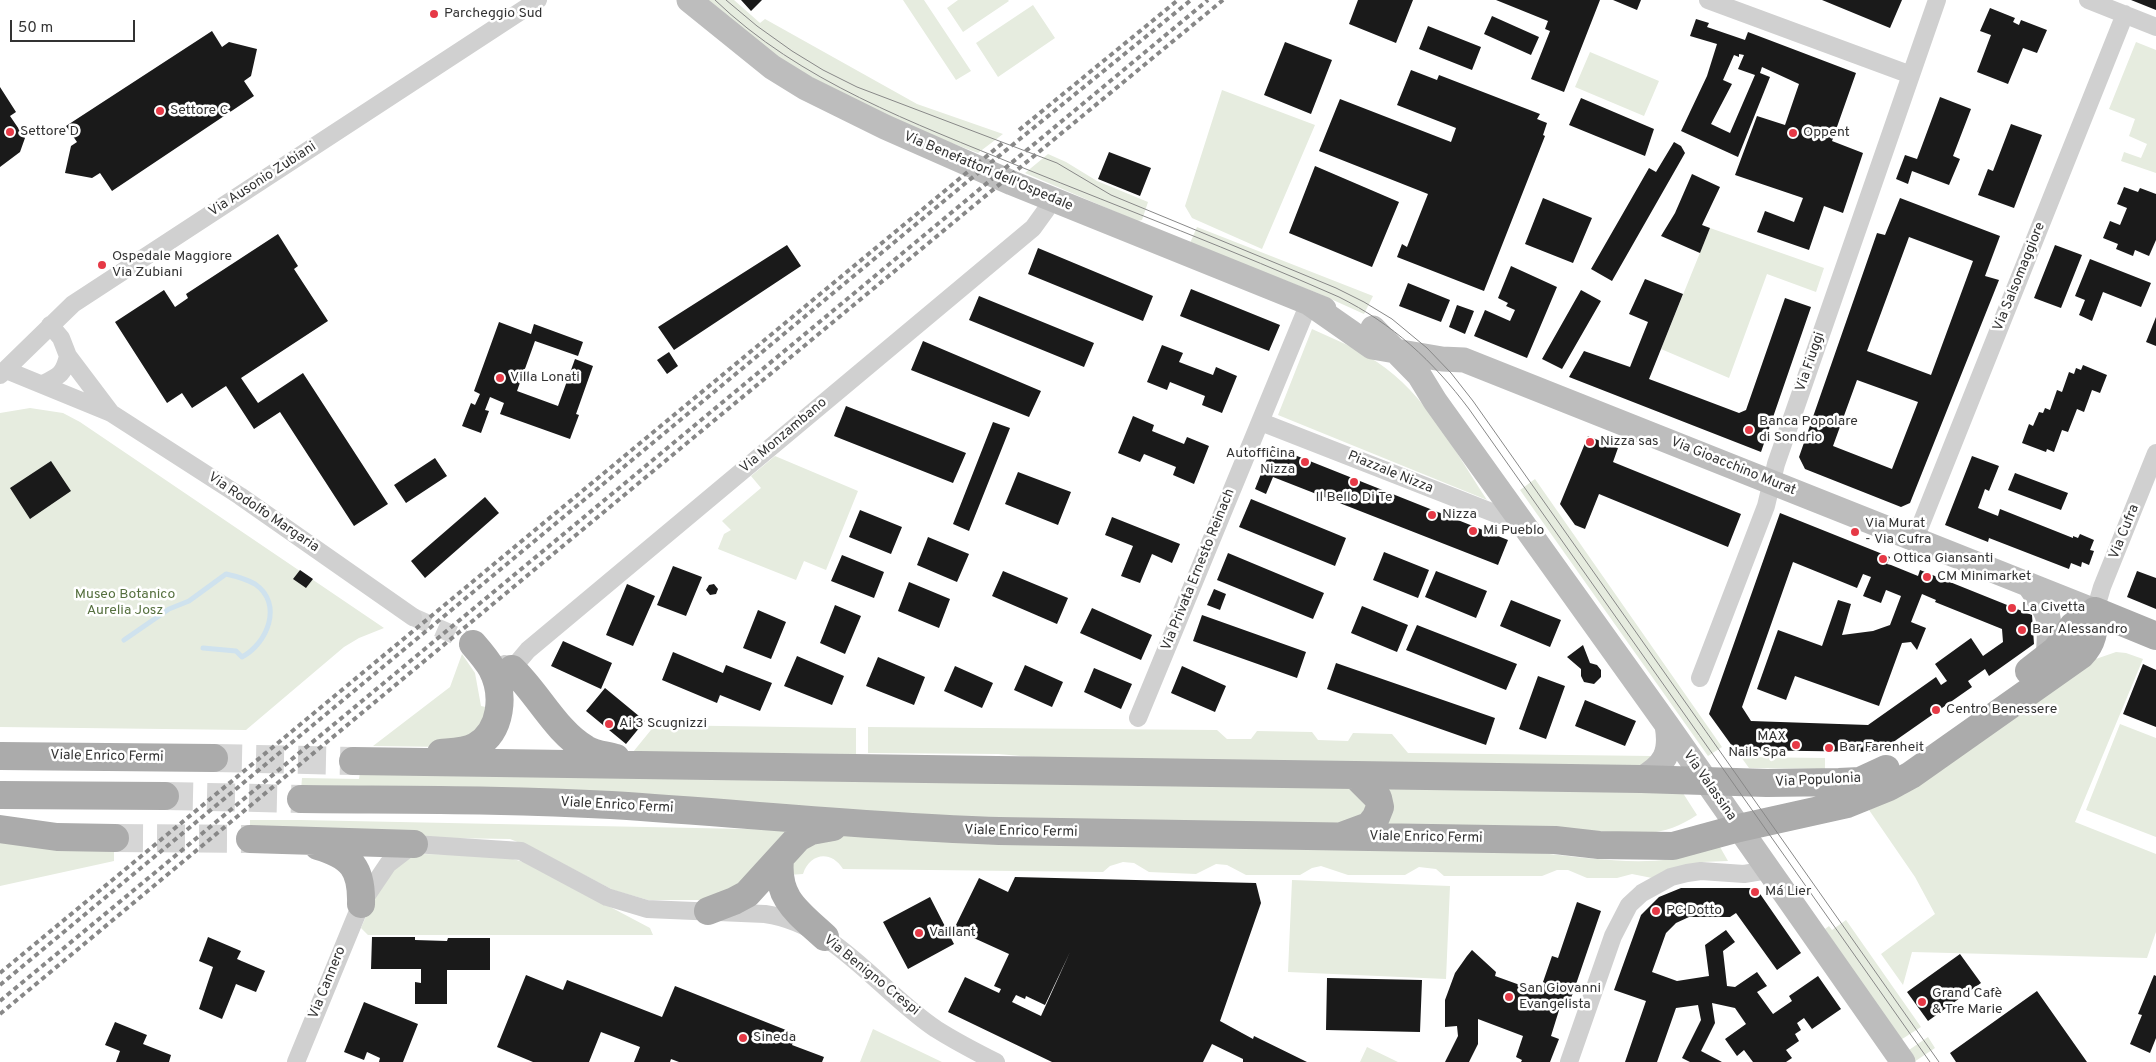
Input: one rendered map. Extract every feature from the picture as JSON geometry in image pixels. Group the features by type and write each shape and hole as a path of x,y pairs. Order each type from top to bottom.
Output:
{"main road":[{"name":"Via Benefattori dell'Ospedale","path":"689,0 772,67 806,88 885,127 1050,199 1308,303"},
{"name":"Via Gioacchino Murat","path":"1308,303 1396,351 1464,360 2156,636"},
{"name":"Via Gioacchino Murat","path":"1372,337 1402,338 1436,357"},
{"path":"1372,337 1434,401"},
{"path":"1396,351 1419,375 1434,401 1513,511"},
{"path":"1434,401 1434,388 1440,372 1446,367 1464,360"},
{"name":"Via Valassina","path":"1513,511 1667,725 1903,1062"},
{"path":"2029,585 2044,605 2050,622 2048,658"},
{"name":"Via Populonia","path":"1706,781 1766,783 1860,781 1877,774 1892,766 2048,658 2073,626 2095,611"},
{"name":"Via Populonia","path":"1739,828 1847,804 1889,787 1911,775 2080,654 2093,636 2095,611"},
{"path":"470,642 488,661 494,671 499,710 493,729 476,746 464,750 421,754 389,754 361,762 1706,781"},
{"path":"512,669 524,680 574,741 587,750 644,766"},
{"path":"1641,779 1655,771 1667,755 1670,740 1667,725"},
{"name":"Viale Enrico Fermi","path":"0,756 214,758"},
{"path":"1338,837 1369,826 1376,817 1380,807 1378,798 1356,776"},
{"path":"0,796 164,796"},
{"name":"Viale Enrico Fermi","path":"301,798 609,805 999,831 1555,840 1599,845 1673,846 1739,828"},
{"path":"708,911 747,894 798,838 811,831 858,823"},
{"path":"0,829 57,837 114,838"},
{"path":"250,839 414,844"},
{"path":"302,841 344,856 351,863 358,873 361,888 361,904"},
{"path":"780,859 778,875 786,897 797,911 825,936"}],"street":[{"name":"Via Ausonio Zubiani","path":"3,372 73,304 538,0"},
{"path":"1708,0 1911,74"},
{"name":"Via Fiuggi","path":"1700,678 1766,506 1776,464 1937,0"},
{"path":"2088,0 2156,26"},
{"name":"Via Salsomaggiore","path":"1915,540 2124,14"},
{"name":"Via Monzambano","path":"512,669 518,659 1033,228 1046,210 1050,199"},
{"path":"1261,422 1308,303"},
{"name":"Via Rodolfo Margaria","path":"50,325 61,338 68,356 111,413"},
{"path":"43,384 59,376 65,368 68,356"},
{"name":"Via Rodolfo Margaria","path":"3,372 43,384 111,413 240,496 413,617"},
{"name":"Piazzale Nizza","path":"1261,422 1499,515 1506,515 1513,511"},
{"name":"Via Privata Ernesto Reinach","path":"1138,718 1261,422"},
{"name":"Via Cufra","path":"2095,611 2102,587 2156,453"},
{"path":"470,642 512,669"},
{"path":"361,904 388,864 414,844 521,851 590,890 627,905 647,909 708,911"},
{"path":"1569,1062 1613,936 1629,905 1642,893 1671,877 1701,871 1744,874 1768,870"},
{"name":"Via Cannero","path":"296,1062 361,904"},
{"name":"Via Benigno Crespi","path":"708,911 782,916 825,936 935,1028 996,1062"}],"green space":[{"path":"708,0 734,0 760,23 765,19 917,104 1003,134 978,153 927,134 877,112 828,88 782,60"},
{"path":"903,0 924,0 971,71 956,80"},
{"path":"958,0 1009,1 963,32 947,8"},
{"path":"1033,5 1055,38 998,77 976,43"},
{"path":"2136,42 2156,50 2156,173 2121,161 2124,152 2141,158 2147,144 2129,136 2135,119 2109,109"},
{"path":"1590,52 1659,81 1644,116 1575,87"},
{"path":"1222,90 1315,125 1262,249 1192,218 1185,206"},
{"path":"1048,154 1066,162 1097,181 1148,202 1142,220 1137,221 1025,173"},
{"path":"1197,227 1373,296 1364,314 1322,295 1190,243"},
{"path":"1710,228 1824,268 1816,292 1767,274 1729,378 1661,349"},
{"path":"1312,329 1369,357 1394,375 1410,390 1438,425 1487,500 1278,415"},
{"name":"Museo Botanico Aurelia Josz","path":"30,408 63,413 80,422 384,628 359,638 344,647 246,730 0,727 0,413"},
{"path":"775,456 858,491 826,570 804,561 796,580 718,549 724,534 731,530 722,521 761,488 751,476"},
{"path":"1535,479 1722,747 1708,756 1520,490"},
{"path":"2116,652 2126,653 2143,659 2075,822 2156,854 2156,932 2147,958 1912,952 1903,985 1881,954 1935,914 1915,877 1869,810 1905,794 2090,661"},
{"path":"462,654 475,673 481,706 490,708 479,732 447,747 373,746 450,687"},
{"path":"2120,724 2156,738 2156,837 2086,810"},
{"path":"655,725 856,728 856,754 633,752"},
{"path":"868,727 1217,730 1227,739 1251,739 1257,731 1312,732 1318,740 1348,741 1353,733 1392,734 1408,753 1651,756 1644,765 1112,764 998,754 868,753"},
{"path":"1741,757 1825,758 1825,769 1749,768"},
{"path":"360,773 1347,784 1368,799 1359,827 1103,824 301,790 302,778 359,779"},
{"path":"1382,785 1681,790 1697,815 1673,828 1646,833 1384,825"},
{"path":"250,820 794,830 740,890 704,900 648,900 613,890 535,849 510,839 250,835"},
{"path":"845,833 1540,853 1606,860 1640,861 1677,858 1720,847 1728,861 1702,862 1652,878 1632,874 1617,878 1587,878 1568,870 1557,870 1542,876 1444,876 1436,869 1419,867 1405,875 1348,875 1321,866 1312,868 1300,875 1246,875 1227,865 1216,864 1196,874 1149,872 1134,863 1123,862 1110,866 1103,872 843,869 833,859 821,856 806,867 803,874 788,875 797,850"},
{"path":"0,839 114,845 114,861 0,886"},
{"path":"415,854 499,855 527,863 650,928 653,935 368,935 361,928 376,896 396,868"},
{"path":"1292,880 1450,886 1446,979 1288,972"},
{"path":"1846,920 1921,1027 1899,1041 1825,929 1829,926 1832,930"},
{"path":"873,1029 942,1062 860,1062"},
{"path":"1928,1037 1935,1048 1914,1062 1906,1052"},
{"path":"1367,1047 1398,1062 1360,1062"}],"building":[{"path":"741,0 762,0 751,11"},
{"path":"1358,0 1413,0 1396,43 1349,24"},
{"path":"1496,0 1600,0 1564,92 1531,79 1550,31 1545,29 1548,21"},
{"path":"1613,0 1641,0 1637,10"},
{"path":"1822,0 1902,0 1890,28"},
{"path":"2131,0 2156,0 2156,10"},
{"path":"1990,8 2015,18 2013,22 2019,25 2021,20 2047,30 2037,53 2023,48 2008,84 1977,72 1991,35 1980,31"},
{"path":"1492,16 1539,37 1531,55 1484,34"},
{"path":"1696,19 1709,23 1707,27 1745,40 1748,32 1856,73 1832,141 1863,153 1843,213 1824,206 1809,250 1757,232 1765,211 1794,222 1803,198 1735,175 1757,116 1785,125 1799,84 1762,67 1760,73 1770,77 1738,157 1681,131 1707,76 1717,44 1690,36","holes":["1739,54 1744,55 1738,69 1755,75 1730,133 1711,124 1732,84 1723,80 1734,55 1739,57"]},
{"path":"1428,26 1481,47 1472,70 1419,49"},
{"name":"Settore C","path":"212,31 222,47 229,42 257,49 251,76 244,81 254,96 112,191 100,173 92,178 65,173 71,146 77,142 66,126"},
{"path":"1285,42 1332,60 1311,114 1264,95"},
{"path":"1411,70 1437,80 1439,75 1540,114 1537,119 1547,123 1543,135 1545,136 1484,291 1397,257 1402,244 1407,247 1428,194 1319,151 1340,99 1451,142 1456,128 1397,105"},
{"name":"Settore D","path":"0,87 16,112 10,116 25,138 20,152 0,167"},
{"path":"1940,97 1971,109 1953,156 1960,159 1949,185 1912,171 1908,184 1896,179 1905,155 1917,159"},
{"path":"1581,98 1654,129 1645,156 1569,125"},
{"path":"2011,124 2042,135 2014,208 1978,195 1988,169 1993,171"},
{"path":"1674,142 1681,146 1685,153 1612,281 1591,269 1649,168 1656,172"},
{"path":"1109,152 1151,168 1140,196 1098,179"},
{"path":"1315,166 1399,202 1372,267 1289,233"},
{"path":"1692,174 1720,187 1702,225 1710,228 1700,253 1661,236 1675,213"},
{"path":"2124,187 2138,192 2140,188 2156,194 2156,240 2149,256 2135,250 2133,256 2116,249 2118,244 2103,238 2110,221 2120,225 2127,208 2117,204"},
{"path":"1543,198 1592,218 1573,263 1525,244"},
{"path":"1900,198 2000,236 1985,276 1999,280 1910,503 1901,507 1805,469 1799,457 1877,233 1885,235","holes":["1909,237 1973,261 1931,375 1867,351","1857,380 1918,402 1892,469 1833,446"]},
{"path":"278,234 298,266 294,269 328,321 241,378 258,403 303,373 388,504 354,526 280,412 254,429 226,386 192,408 182,393 167,403 115,322 164,290 175,307 188,298 186,294"},
{"path":"787,245 801,266 674,350 658,327"},
{"path":"2055,245 2082,255 2061,308 2034,298"},
{"path":"1038,248 1153,296 1143,321 1028,274"},
{"path":"2090,259 2151,283 2141,307 2103,292 2092,321 2079,315 2085,300 2075,296"},
{"path":"1511,266 1557,287 1527,358 1474,336 1485,310 1510,321 1515,310 1506,306 1508,303 1498,298"},
{"path":"1645,279 1683,294 1649,379 1739,413 1746,410 1785,298 1811,307 1761,452 1569,377 1584,351 1630,367 1648,322 1629,314"},
{"path":"1408,283 1450,300 1441,322 1399,306"},
{"path":"1191,289 1280,325 1269,351 1180,316"},
{"path":"1581,290 1601,301 1562,369 1542,359"},
{"path":"979,296 1094,343 1084,367 969,320"},
{"path":"1457,305 1474,311 1465,334 1449,327"},
{"path":"2156,317 2156,346 2146,342"},
{"name":"Villa Lonati","path":"499,322 531,334 534,324 583,342 578,356 535,341 517,391 558,406 575,359 593,366 576,414 579,415 570,439 500,414 504,403 490,397 485,410 489,411 481,433 462,426 471,403 475,405 480,394 474,391"},
{"path":"923,341 1041,391 1029,417 911,370"},
{"path":"1162,345 1183,353 1179,362 1213,375 1216,367 1237,376 1222,413 1202,405 1205,396 1170,382 1167,390 1147,382"},
{"path":"669,352 678,366 667,374 657,360"},
{"path":"2083,365 2107,375 2100,393 2092,390 2084,412 2077,409 2068,432 2062,430 2054,452 2047,449 2046,452 2022,443 2029,424 2033,426 2039,412 2043,413 2045,408 2050,410 2057,390 2062,392 2069,372 2074,374 2076,368 2081,370"},
{"path":"846,406 966,453 953,483 834,436"},
{"path":"1133,416 1154,425 1152,431 1184,444 1187,437 1209,446 1194,484 1173,475 1176,467 1144,454 1140,462 1118,453"},
{"path":"993,422 1010,428 969,531 953,524"},
{"path":"1588,436 1618,448 1613,462 1741,514 1728,547 1599,494 1585,529 1575,525 1560,504"},
{"path":"1272,446 1508,540 1498,565 1273,477 1266,494 1255,489"},
{"path":"1972,456 1999,466 1989,491 1985,489 1978,508 1998,516 2000,509 2073,538 2073,536 2078,538 2080,534 2094,540 2090,550 2094,551 2089,565 2082,562 2081,567 2071,563 2069,569 1989,538 1988,542 1945,525"},
{"path":"435,458 447,476 406,503 394,485"},
{"path":"51,461 71,491 30,519 10,488"},
{"path":"1018,472 1071,492 1058,525 1005,504"},
{"path":"2015,473 2068,493 2061,510 2008,490"},
{"path":"485,497 499,513 425,578 411,561"},
{"path":"1251,499 1346,538 1335,566 1239,527"},
{"path":"860,510 902,527 891,554 849,537"},
{"path":"1780,513 1890,557 1887,564 1918,576 1920,570 2032,615 2034,644 1989,676 1985,669 1968,681 1972,687 1879,752 1735,750 1709,714","holes":["1793,562 1857,588 1863,574 1871,577 1863,596 1881,603 1886,590 1901,596 1890,625 1873,631 1842,635 1851,604 1838,600 1822,646 1778,630 1757,689 1786,700 1795,676 1879,706 1902,643 1911,642 1917,650 1926,628 1911,622 1922,594 1936,600 1935,602 2002,629 2003,642 1983,656 1971,638 1935,664 1947,681 1941,685 1936,677 1868,725 1751,721 1742,707"]},
{"path":"1112,517 1180,544 1172,563 1152,554 1140,583 1121,576 1133,546 1105,535"},
{"path":"928,537 969,554 957,582 917,565"},
{"path":"1384,552 1429,570 1418,598 1373,580"},
{"path":"1228,553 1324,593 1313,619 1217,580"},
{"path":"842,555 884,572 874,598 831,581"},
{"path":"673,566 702,577 686,616 657,605"},
{"path":"300,570 313,579 306,588 293,579"},
{"path":"1003,571 1068,598 1057,624 992,596"},
{"path":"1436,571 1487,591 1476,618 1425,597"},
{"path":"2137,571 2156,578 2156,609 2127,597"},
{"path":"909,582 950,599 939,628 898,611"},
{"path":"627,584 655,596 633,646 606,635"},
{"path":"714,584 718,589 716,594 710,595 706,590 709,585"},
{"path":"1214,589 1226,594 1220,610 1207,605"},
{"path":"1511,600 1561,620 1550,647 1500,626"},
{"path":"835,605 861,616 845,654 820,643"},
{"path":"1362,606 1408,625 1397,652 1351,633"},
{"path":"1092,608 1152,635 1141,660 1080,633"},
{"path":"758,610 786,622 771,659 743,648"},
{"path":"1202,615 1306,652 1297,678 1193,641"},
{"path":"1417,625 1517,664 1506,690 1406,650"},
{"path":"563,641 612,663 601,689 551,666"},
{"path":"1583,645 1590,663 1597,665 1601,670 1601,677 1594,684 1584,682 1581,676 1581,669 1567,657"},
{"path":"673,652 723,673 726,665 772,683 760,711 720,695 717,703 662,680"},
{"path":"797,656 844,676 832,705 784,686"},
{"path":"878,657 925,677 914,705 866,686"},
{"path":"1336,663 1495,718 1486,745 1327,689"},
{"path":"2143,664 2156,670 2156,727 2123,714"},
{"path":"1025,665 1063,682 1052,707 1014,690"},
{"path":"955,666 993,683 982,708 944,691"},
{"path":"1182,666 1226,686 1215,712 1171,693"},
{"path":"1094,668 1132,684 1121,709 1084,692"},
{"path":"1538,676 1565,686 1546,739 1519,729"},
{"path":"605,688 645,721 626,744 586,711"},
{"path":"1585,700 1636,721 1625,746 1575,726"},
{"path":"1015,877 1256,883 1261,903 1220,1021 1253,1039 1254,1036 1307,1062 1243,1062 1243,1059 1212,1044 1203,1062 1052,1062 948,1012 965,977 999,993 1001,989 994,986 1009,954 954,929 979,878 1008,892","holes":["1070,952 1041,1016 1012,1002 1016,995 1025,999 1026,996 1045,1005"]},
{"path":"1681,888 1756,888 1801,953 1777,970 1736,913 1730,917 1689,917 1676,923 1666,933 1652,972 1677,981 1709,976 1705,945 1726,930 1735,942 1723,951 1727,986 1735,987 1757,972 1767,986 1757,992 1773,1014 1792,1001 1789,996 1818,976 1841,1009 1812,1029 1804,1018 1797,1023 1801,1030 1795,1034 1799,1041 1786,1050 1792,1058 1786,1062 1753,1062 1744,1050 1737,1056 1725,1039 1746,1024 1735,1008 1712,1003 1715,1023 1701,1051 1722,1062 1690,1062 1682,1058 1701,1020 1698,1005 1676,1008 1657,1062 1625,1062 1646,1001 1614,990 1641,915 1659,897"},
{"name":"Vaillant","path":"930,897 954,944 908,969 883,922"},
{"name":"San Giovanni Evangelista","path":"1577,902 1601,911 1573,993 1567,1007 1560,1007 1551,1036 1559,1039 1550,1062 1521,1062 1522,1060 1516,1057 1523,1036 1478,1019 1478,1044 1469,1062 1445,1062 1458,1036 1457,1026 1445,1027 1445,1000 1455,973 1467,956 1472,950 1496,972 1495,976 1542,993 1545,983 1543,982 1552,956 1558,958"},
{"path":"208,937 241,951 237,959 265,971 256,992 236,984 222,1019 199,1009 213,967 199,961"},
{"path":"372,937 415,937 415,940 447,941 448,938 490,938 490,970 447,970 447,1004 415,1004 415,982 421,983 421,969 371,969"},
{"path":"1960,954 1981,983 1928,1021 1907,992"},
{"path":"526,975 563,990 567,980 662,1017 675,986 796,1034 792,1045 824,1057 822,1062 679,1062 671,1059 670,1062 634,1062 640,1047 601,1032 589,1062 533,1062 497,1047"},
{"path":"2154,975 2156,976 2156,1038 2150,1053 2130,1044 2142,1015 2138,1014"},
{"path":"1327,978 1422,980 1420,1032 1326,1030"},
{"path":"2037,991 2087,1062 1956,1062 1950,1053"},
{"path":"364,1002 418,1024 403,1062 379,1062 380,1058 367,1052 364,1060 344,1052"},
{"path":"115,1022 147,1035 143,1044 171,1055 169,1062 116,1062 120,1051 105,1045"}],"waterway":[{"path":"124,640 169,609 189,601 226,574 255,584 264,592 269,602 269,623 259,643 251,651 242,657 236,651 203,648"}],"tunnel":[{"path":"413,617 466,640"},
{"path":"214,758 353,761"},
{"path":"165,796 301,799"},
{"path":"115,838 250,839"}],"tram line":[{"path":"715,0 748,29 784,54 860,98 940,134 1221,247 1339,297 1377,319 1411,345 1441,375 1469,409 1930,1062"},
{"path":"726,0 757,26 792,51 823,70 857,87 1057,163 1111,195 1336,288 1392,319 1427,348 1451,373 1473,401 1939,1062"}],"railway":[{"path":"1019,130 1178,0"},
{"path":"0,985 962,186 1191,0"},
{"path":"0,1001 1208,0"},
{"path":"0,1014 1223,0"},
{"path":"0,973 1005,141"}],"place":[{"name":"Parcheggio Sud","path":"434,14"},
{"name":"Settore C","path":"160,111"},
{"name":"Settore D","path":"10,132"},
{"name":"Oppent","path":"1793,133"},
{"name":"Ospedale Maggiore Via Zubiani","path":"102,265"},
{"name":"Villa Lonati","path":"500,378"},
{"name":"Banca Popolare di Sondrio","path":"1749,430"},
{"name":"Nizza sas","path":"1590,442"},
{"name":"Autofficina Nizza","path":"1305,462"},
{"name":"Il Bello Di Te","path":"1354,482"},
{"name":"Nizza","path":"1432,515"},
{"name":"Mi Pueblo","path":"1473,531"},
{"name":"Via Murat - Via Cufra","path":"1855,532"},
{"name":"Ottica Giansanti","path":"1883,559"},
{"name":"CM Minimarket","path":"1927,577"},
{"name":"La Civetta","path":"2012,608"},
{"name":"Bar Alessandro","path":"2022,630"},
{"name":"Centro Benessere","path":"1936,710"},
{"name":"Ai 3 Scugnizzi","path":"609,724"},
{"name":"MAX Nails Spa","path":"1796,745"},
{"name":"Bar Farenheit","path":"1829,748"},
{"name":"Má Lier","path":"1755,892"},
{"name":"PC Dotto","path":"1656,911"},
{"name":"Vaillant","path":"919,933"},
{"name":"San Giovanni Evangelista","path":"1509,997"},
{"name":"Grand Cafè & Tre Marie","path":"1922,1002"},
{"name":"Sineda","path":"743,1038"}]}
